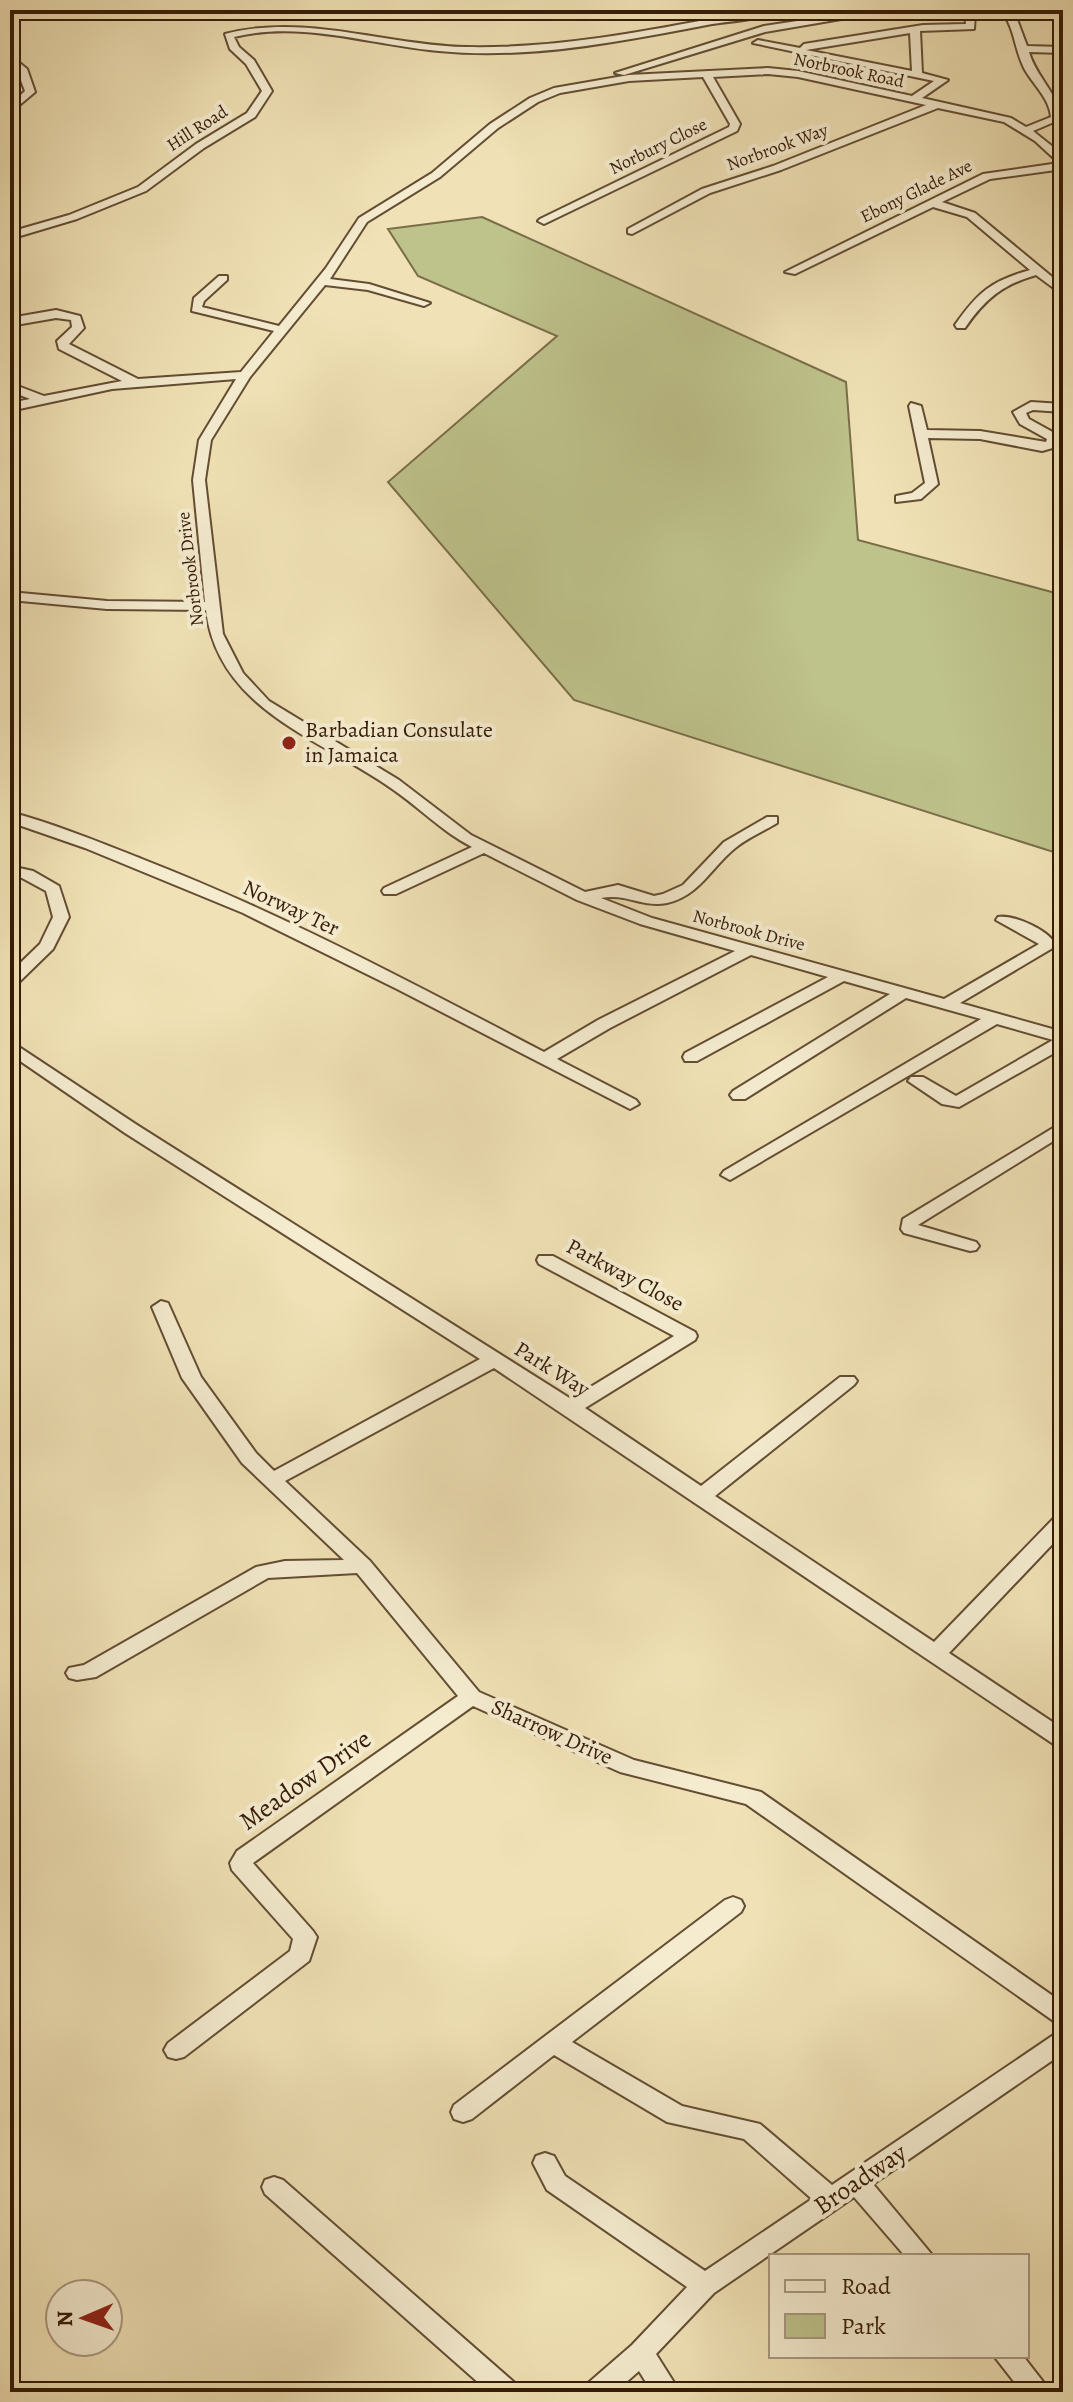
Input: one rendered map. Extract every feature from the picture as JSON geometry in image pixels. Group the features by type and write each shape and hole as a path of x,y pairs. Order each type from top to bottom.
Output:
{"street":[{"path":"10,13 21,10"},
{"name":"Hill Road","path":"10,236 73,217 142,189 200,146 251,115 267,91 250,62 235,49 228,36 239,32 273,27 467,51 545,48 604,42 772,10"},
{"path":"613,81 624,69 764,29 889,10"},
{"path":"1006,10 1019,27 1028,64 1056,107 1056,119 1027,130"},
{"path":"790,49 915,29 971,27 970,14"},
{"path":"915,29 917,74"},
{"path":"758,43 936,78 943,82 910,98"},
{"path":"1025,49 1063,50"},
{"path":"10,58 22,69 30,92 10,110"},
{"name":"Norbrook Road","path":"613,81 785,72 1007,120 1027,130 1063,163"},
{"name":"Norbury Close","path":"544,221 733,129 735,124 707,75"},
{"name":"Norbrook Drive","path":"613,81 558,90 516,109 436,175 363,220 321,281 279,329 245,375 205,440 202,454 201,514 216,634 227,660 264,704 394,783 466,838 583,897 646,921 1059,1034"},
{"name":"Norbrook Way","path":"632,231 706,191 777,168 938,104"},
{"name":"Ebony Glade Ave","path":"791,272 1003,171 1063,163"},
{"path":"932,203 971,215 1035,272 1063,292"},
{"path":"961,325 981,295 995,283 1035,272"},
{"path":"223,278 198,300 196,309 279,329"},
{"path":"321,281 369,287 424,303"},
{"path":"10,322 56,314 76,318 78,328 63,341 63,346 134,382"},
{"path":"10,407 134,382 245,375"},
{"path":"10,387 41,399"},
{"path":"901,499 916,496 932,484 915,406"},
{"path":"922,434 980,435 1042,447 1052,444 1054,438 1024,421 1019,412 1031,406 1063,408"},
{"path":"10,596 93,604 213,606"},
{"name":"Norway Ter","path":"10,817 62,833 198,889 364,967 630,1104"},
{"path":"583,897 618,890 653,901 668,898 689,888 729,845 772,820"},
{"path":"390,891 485,847"},
{"path":"10,871 27,874 53,889 61,917 47,946 10,982"},
{"path":"947,1004 1048,946 1046,940 1004,920"},
{"path":"544,1059 604,1024 751,949"},
{"path":"691,1057 843,975"},
{"path":"739,1095 905,992"},
{"path":"730,1175 995,1018"},
{"path":"917,1081 948,1100 959,1102 1059,1034"},
{"name":"Park Way","path":"10,1046 131,1129 571,1408 1063,1740"},
{"path":"970,1246 919,1235 910,1229 909,1223 1063,1127"},
{"name":"Parkway Close","path":"546,1260 688,1336 571,1408"},
{"name":"Sharrow Drive","path":"161,1307 192,1378 249,1458 363,1566 471,1697 628,1766 753,1798 1063,2015"},
{"path":"274,1479 493,1360"},
{"path":"702,1496 847,1381"},
{"path":"935,1654 1063,1521"},
{"path":"77,1673 88,1672 263,1572 285,1568 363,1566"},
{"name":"Meadow Drive","path":"176,2050 301,1955 306,1944 305,1937 243,1870 241,1863 245,1857 471,1697"},
{"path":"463,2112 733,1906"},
{"name":"Broadway","path":"596,2392 641,2353 705,2285 1063,2041"},
{"path":"553,2043 676,2115 751,2131 830,2199"},
{"path":"545,2163 556,2183 705,2285"},
{"path":"856,2182 918,2254"},
{"path":"274,2187 501,2390"},
{"path":"641,2353 667,2392"},
{"path":"1009,2358 1038,2392"}],"green space":[{"path":"482,217 846,382 858,540 1063,595 1063,855 574,700 388,482 557,336 418,276 388,229"}],"place":[{"name":"Barbadian Consulate in Jamaica","path":"289,743"}]}
